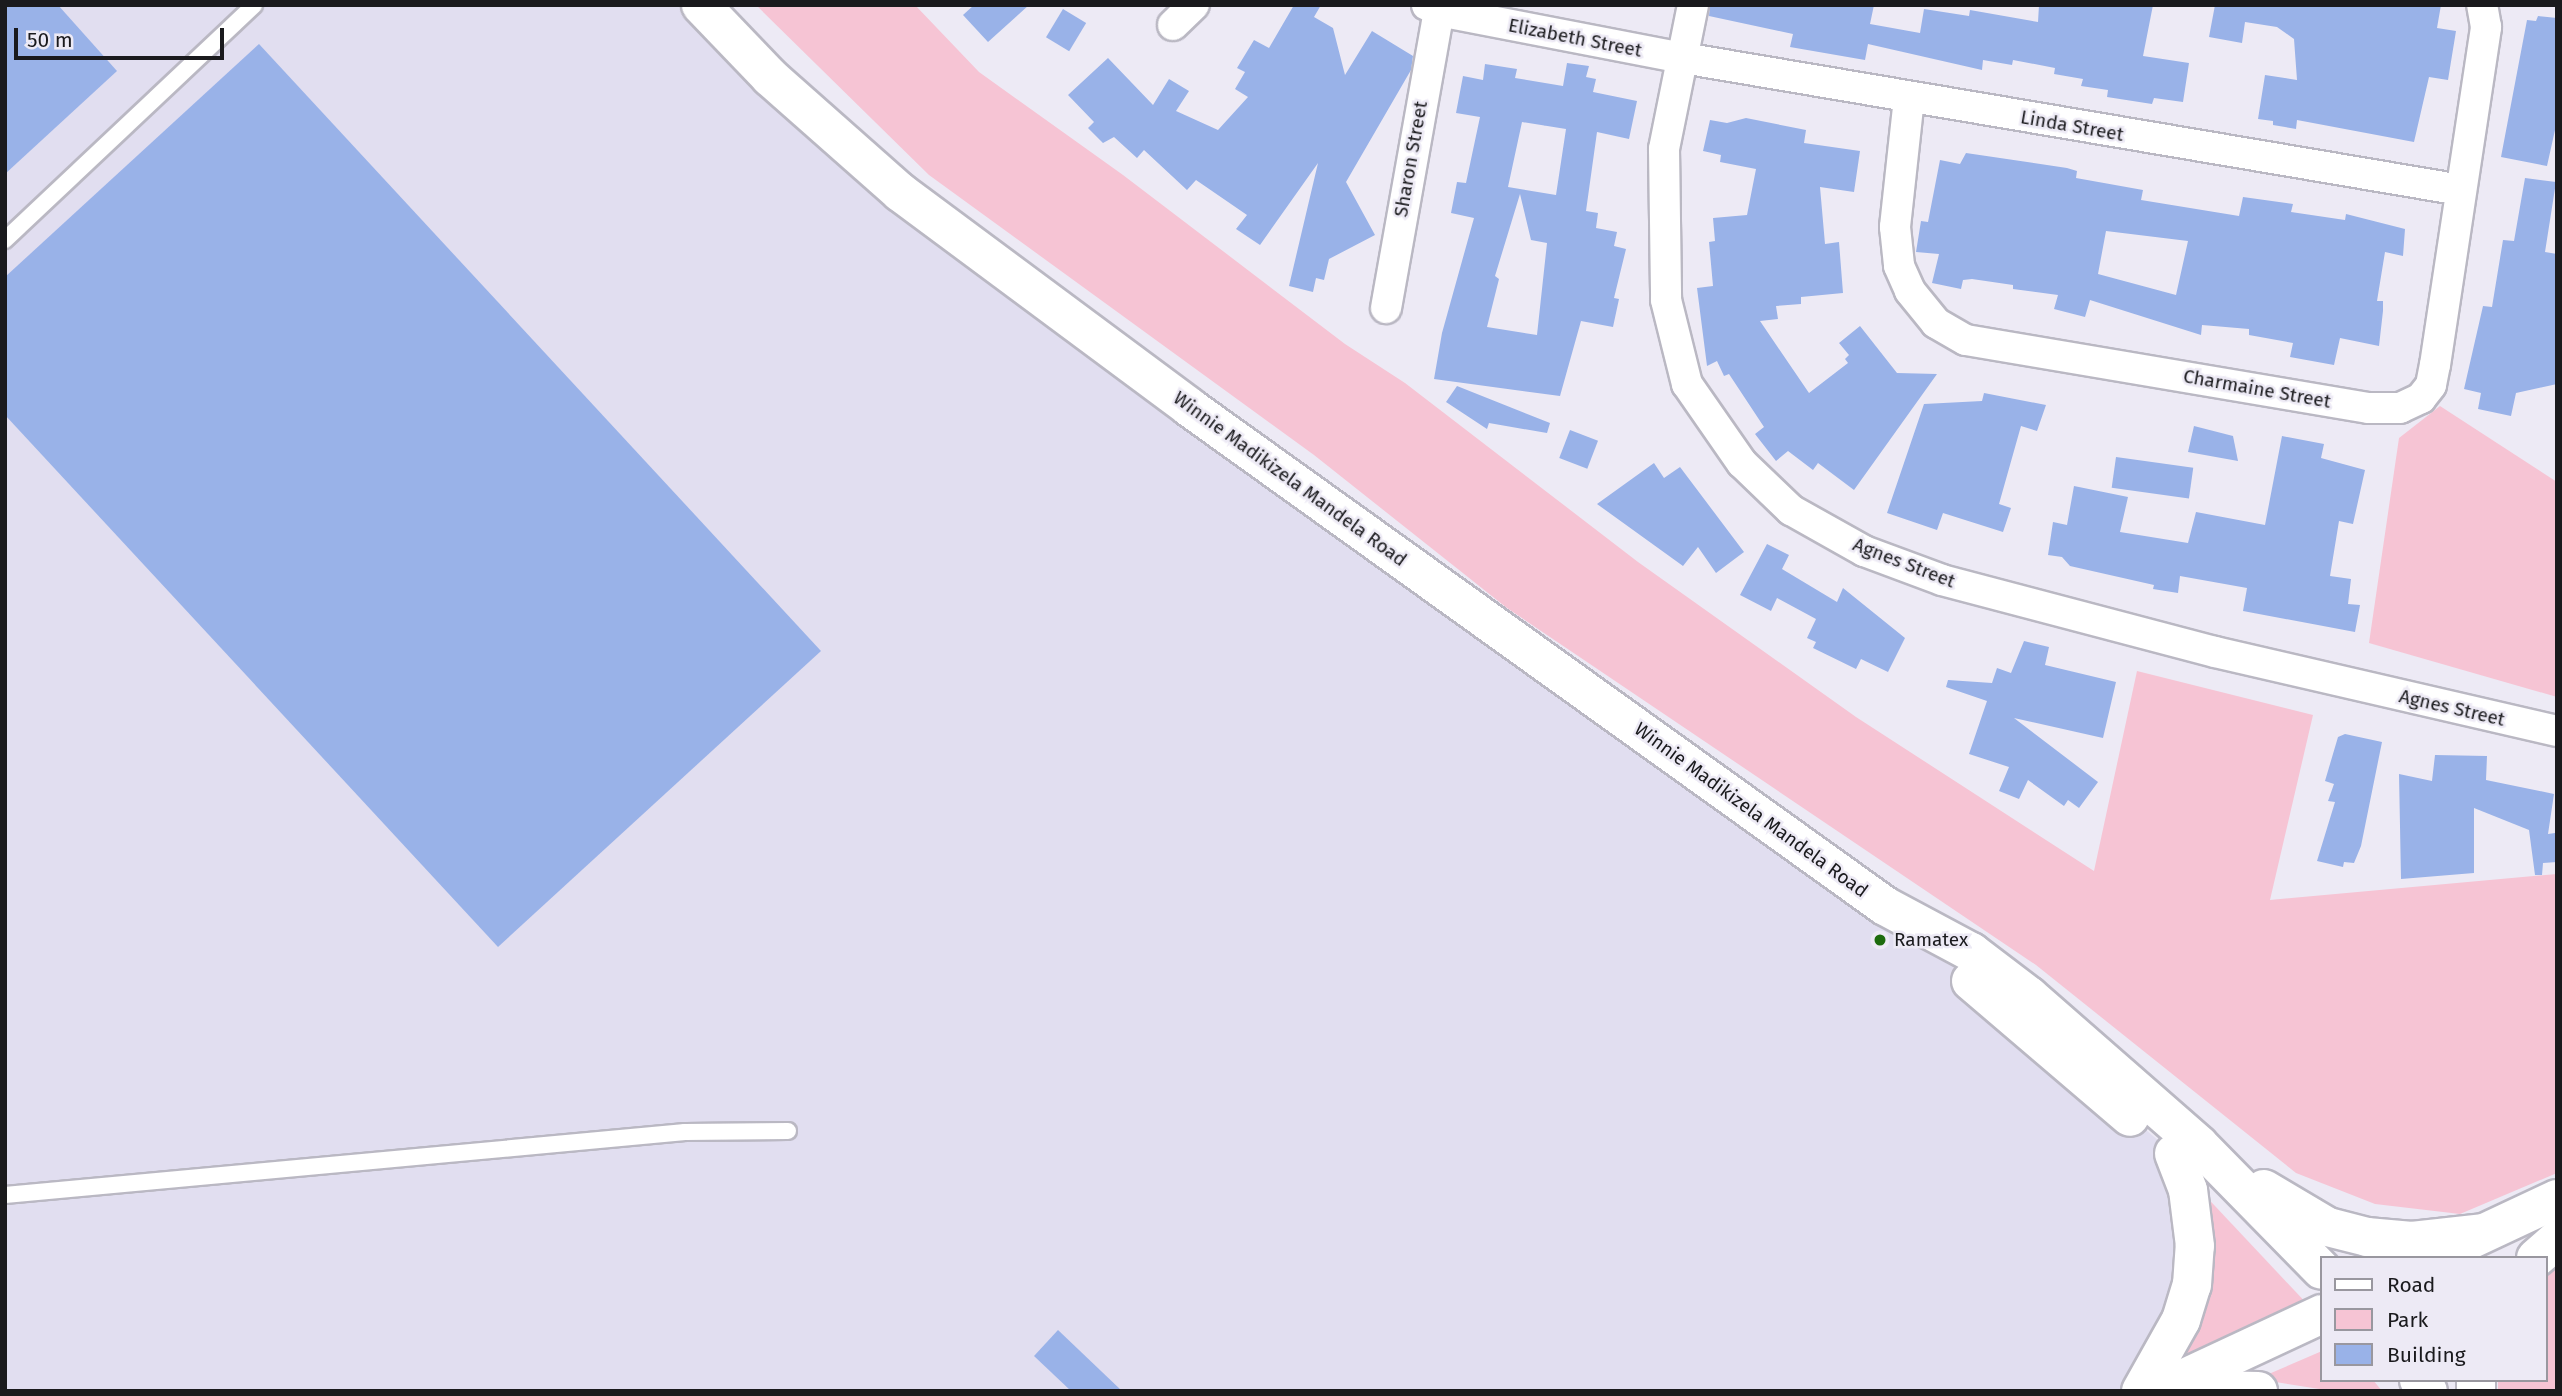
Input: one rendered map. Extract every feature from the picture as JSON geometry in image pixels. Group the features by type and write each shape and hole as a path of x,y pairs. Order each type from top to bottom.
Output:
{"main road":[{"name":"Winnie Madikizela Mandela Road","path":"701,5 770,76 900,192 1189,407 1907,919 1971,952 2029,996 2186,1149 2320,1268"},
{"name":"Winnie Madikizela Mandela Road","path":"2186,1149 2320,1297"},
{"path":"2186,1149 2328,1227 2412,1241 2487,1245 2557,1199"},
{"path":"2141,1391 2181,1320 2192,1285 2195,1245 2186,1149"},
{"path":"2442,1256 2557,1228"},
{"path":"2538,1256 2557,1240"},
{"path":"2157,1391 2320,1315"},
{"path":"2209,1390 2320,1339"},
{"path":"2209,1390 2258,1391"}],"street":[{"name":"Agnes Street","path":"1693,5 1664,149 1666,300 1687,384 1742,463 1791,510 1864,551 1941,580 2216,652 2557,731"},
{"name":"Charmaine Street","path":"1909,97 1895,227 1898,253 1910,291 1936,323 1966,340 2368,408 2400,408 2421,398 2431,384 2486,27 2482,5"},
{"name":"Elizabeth Street","path":"1433,8 1683,58"},
{"name":"Sharon Street","path":"1386,308 1433,8"},
{"name":"Linda Street","path":"1683,58 2461,190"}],"lane":[{"path":"5,240 254,5"},
{"path":"5,1195 685,1132 788,1131"}],"shaded area":[{"path":"5,5 698,5 773,88 1885,906 2174,1154 2195,1246 2141,1391 5,1391"}],"green space":[{"path":"756,5 915,5 979,72 1123,175 1345,344 1405,383 1638,562 1856,717 2094,871 2137,671 2313,715 2270,900 2557,874 2557,1173 2460,1214 2375,1204 2296,1173 2036,965 1507,608 1314,455 929,175"},
{"path":"2440,406 2557,482 2557,697 2369,643 2399,438"},
{"path":"2199,1189 2309,1306 2167,1366"},
{"path":"2557,1265 2557,1391 2498,1391 2498,1382 2548,1382 2548,1273"},
{"path":"2320,1352 2320,1382 2375,1382 2382,1391 2332,1391 2257,1379"}],"building":[{"path":"5,5 58,5 117,71 5,174"},
{"path":"974,5 1029,5 988,42 963,15"},
{"path":"1294,5 1321,5 1314,17 1333,28 1345,75 1372,31 1413,56 1411,70 1346,182 1375,235 1329,259 1324,280 1316,278 1313,292 1289,286 1318,163 1260,245 1236,229 1247,215 1196,180 1187,190 1144,150 1137,158 1114,137 1103,143 1088,128 1094,122 1068,95 1108,58 1153,105 1169,79 1189,91 1176,111 1218,130 1248,97 1235,89 1245,72 1237,68 1254,40 1269,48"},
{"path":"1710,5 1874,5 1870,24 1920,33 1924,9 1969,16 1970,10 2038,22 2039,5 2153,5 2143,56 2189,63 2183,102 2154,98 2152,104 2107,97 2108,90 2081,86 2083,79 2054,74 2055,68 2013,60 2012,65 1983,60 1982,70 1868,44 1865,60 1790,47 1793,34 1709,16"},
{"path":"2215,5 2441,5 2437,28 2456,31 2448,80 2429,77 2414,142 2297,120 2296,129 2273,125 2273,121 2258,119 2265,75 2297,80 2294,39 2277,27 2245,22 2242,43 2209,37"},
{"path":"1063,9 1086,23 1069,51 1046,37"},
{"path":"2538,16 2557,18 2557,121 2547,166 2501,157 2527,20 2536,21"},
{"path":"259,44 821,651 498,947 5,415 5,277"},
{"path":"1567,63 1589,66 1586,77 1596,79 1593,92 1637,101 1629,139 1597,132 1586,211 1598,213 1596,228 1617,232 1614,246 1626,249 1614,298 1619,299 1613,327 1581,321 1560,396 1434,379 1442,333 1474,218 1451,213 1457,182 1466,183 1480,117 1456,113 1463,76 1483,80 1485,64 1517,69 1515,78 1563,86","holes":["1522,122 1566,129 1556,195 1508,187","1520,194 1531,240 1547,243 1537,335 1487,327 1499,279 1495,276"]},
{"path":"1746,118 1806,130 1804,143 1860,151 1854,192 1820,187 1825,244 1839,242 1843,293 1801,297 1801,304 1776,306 1778,319 1760,321 1809,393 1848,363 1845,359 1849,355 1839,343 1860,326 1897,373 1937,374 1854,490 1818,463 1813,470 1788,451 1776,461 1755,434 1764,427 1729,374 1724,376 1717,361 1707,366 1697,288 1713,286 1709,242 1715,241 1713,218 1747,215 1756,169 1720,162 1721,155 1703,151 1710,120 1727,123"},
{"path":"1966,153 2067,168 2077,171 2076,178 2143,190 2141,200 2239,216 2243,197 2293,204 2291,212 2345,220 2346,214 2405,229 2403,256 2385,252 2377,301 2383,301 2379,346 2340,338 2334,365 2290,357 2293,343 2249,335 2249,329 2202,325 2201,335 2090,300 2085,317 2054,309 2058,295 2013,289 2013,285 1972,279 1963,280 1961,289 1932,283 1939,254 1916,252 1921,221 1928,222 1940,160 1960,164","holes":["2106,231 2188,241 2176,295 2098,274"]},
{"path":"2525,178 2556,182 2545,252 2557,254 2557,384 2516,393 2511,416 2478,409 2481,393 2464,389 2483,306 2492,307 2503,240 2514,241"},
{"path":"1457,386 1550,423 1547,433 1489,423 1487,429 1446,402"},
{"path":"1984,393 2046,405 2037,431 2021,426 1999,504 2011,508 2003,532 1943,513 1937,530 1887,513 1924,404 1982,401"},
{"path":"2194,426 2233,436 2238,461 2188,452"},
{"path":"1570,430 1598,441 1587,469 1559,458"},
{"path":"2282,436 2324,444 2321,458 2365,470 2353,524 2339,521 2330,576 2351,579 2348,604 2360,605 2355,632 2243,611 2247,588 2180,576 2178,593 2153,589 2154,585 2070,566 2062,557 2048,555 2053,522 2067,525 2074,486 2128,497 2120,532 2188,543 2196,512 2265,525"},
{"path":"2116,457 2193,468 2189,499 2112,488"},
{"path":"1654,463 1664,478 1680,467 1744,552 1716,573 1698,547 1683,566 1597,504"},
{"path":"1767,544 1789,555 1782,569 1837,602 1843,588 1905,638 1888,672 1861,659 1856,669 1813,648 1816,642 1807,638 1816,619 1777,598 1771,611 1740,595"},
{"path":"2024,641 2049,647 2045,665 2116,682 2103,738 2014,718 2098,782 2079,808 2068,800 2064,806 2028,780 2019,799 1999,791 2009,767 1969,754 1987,701 1946,687 1948,680 1992,683 1997,668 2011,673"},
{"path":"2345,734 2382,742 2361,846 2354,863 2344,862 2343,867 2317,861 2335,802 2328,801 2334,784 2325,781 2338,737"},
{"path":"2435,755 2487,756 2486,780 2554,794 2548,834 2555,833 2557,862 2543,863 2542,875 2535,875 2529,830 2474,808 2474,873 2401,879 2399,774 2432,781"},
{"path":"1058,1330 1122,1391 1071,1391 1034,1356"}],"place":[{"name":"Ramatex","path":"1880,940"}]}
